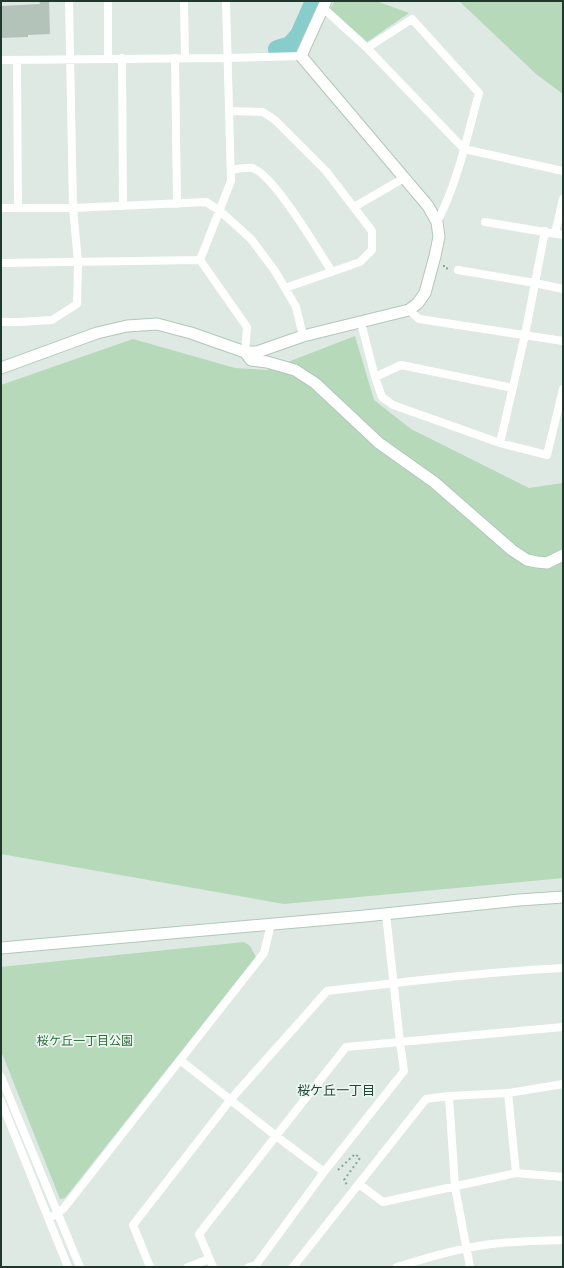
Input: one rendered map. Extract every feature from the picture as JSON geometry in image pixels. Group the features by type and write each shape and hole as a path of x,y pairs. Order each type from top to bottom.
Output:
{"street":[{"path":"1,322 52,320 77,304 78,262 73,208 69,1"},
{"path":"108,1 108,58"},
{"path":"184,1 185,58"},
{"path":"200,260 231,181 226,1"},
{"path":"301,56 324,4 464,149 563,171"},
{"path":"367,48 412,19 479,93 464,149 447,203 437,222"},
{"path":"1,60 301,56"},
{"path":"1,368 97,333 126,326 157,324 191,333 245,352 257,352 303,336 409,310 418,303 425,292 435,256 439,237 437,222 428,206 301,56"},
{"path":"122,58 123,206"},
{"path":"175,58 177,204"},
{"path":"17,60 18,208"},
{"path":"229,111 262,112 275,120 326,171 372,231 372,250 360,262 285,288"},
{"path":"231,170 253,168 267,177 298,219 332,272"},
{"path":"354,207 404,178"},
{"path":"485,222 559,234 563,198"},
{"path":"1,208 73,208 206,202 219,210 251,238 275,271 296,307 303,336"},
{"path":"500,443 525,335 545,231"},
{"path":"1,263 200,260"},
{"path":"200,260 247,327 245,352 251,360 267,362 295,370 315,383 379,443 434,482 512,550 527,560 547,563 563,555"},
{"path":"458,270 563,289"},
{"path":"409,310 419,319 563,341"},
{"path":"361,323 382,397 393,405 500,443 547,454 563,389"},
{"path":"376,377 401,365 513,388"},
{"path":"1,948 563,897"},
{"path":"249,1267 256,1265 324,1172 404,1071 386,914"},
{"path":"49,1218 64,1208 264,954 271,924"},
{"path":"150,1267 133,1225 231,1099 327,991 394,983 563,968"},
{"path":"213,1267 199,1234 346,1047 563,1027"},
{"path":"180,1060 324,1172"},
{"path":"1,1077 80,1267"},
{"path":"293,1267 426,1099 449,1096 508,1093 563,1084"},
{"path":"508,1093 516,1173"},
{"path":"449,1096 455,1187 470,1267"},
{"path":"1,1101 68,1267"},
{"path":"359,1184 382,1202 516,1173 563,1177"},
{"path":"397,1267 466,1249 501,1243 563,1240"},
{"path":"188,1267 209,1259"}],"path":[{"path":"435,256 444,258 444,268 458,270"},
{"path":"338,1170 355,1154 360,1158 344,1180 352,1193"}],"green space":[{"path":"335,1 376,1 409,13 367,42 330,9"},
{"path":"459,1 563,1 563,94 536,74"},
{"path":"355,336 374,400 411,429 529,488 563,483 563,878 284,904 1,854 1,385 133,339 235,368 267,370"},
{"name":"桜ケ丘一丁目公園","path":"244,942 250,946 256,957 65,1198 60,1199 1,1051 1,967"}],"building":[{"path":"39,1 49,1 50,34 28,35 28,37 1,38 1,6 40,4"}],"waterway":[{"path":"277,49 290,45 299,35 314,1"}],"district":[{"name":"桜ケ丘一丁目","path":"336,1090"}]}
